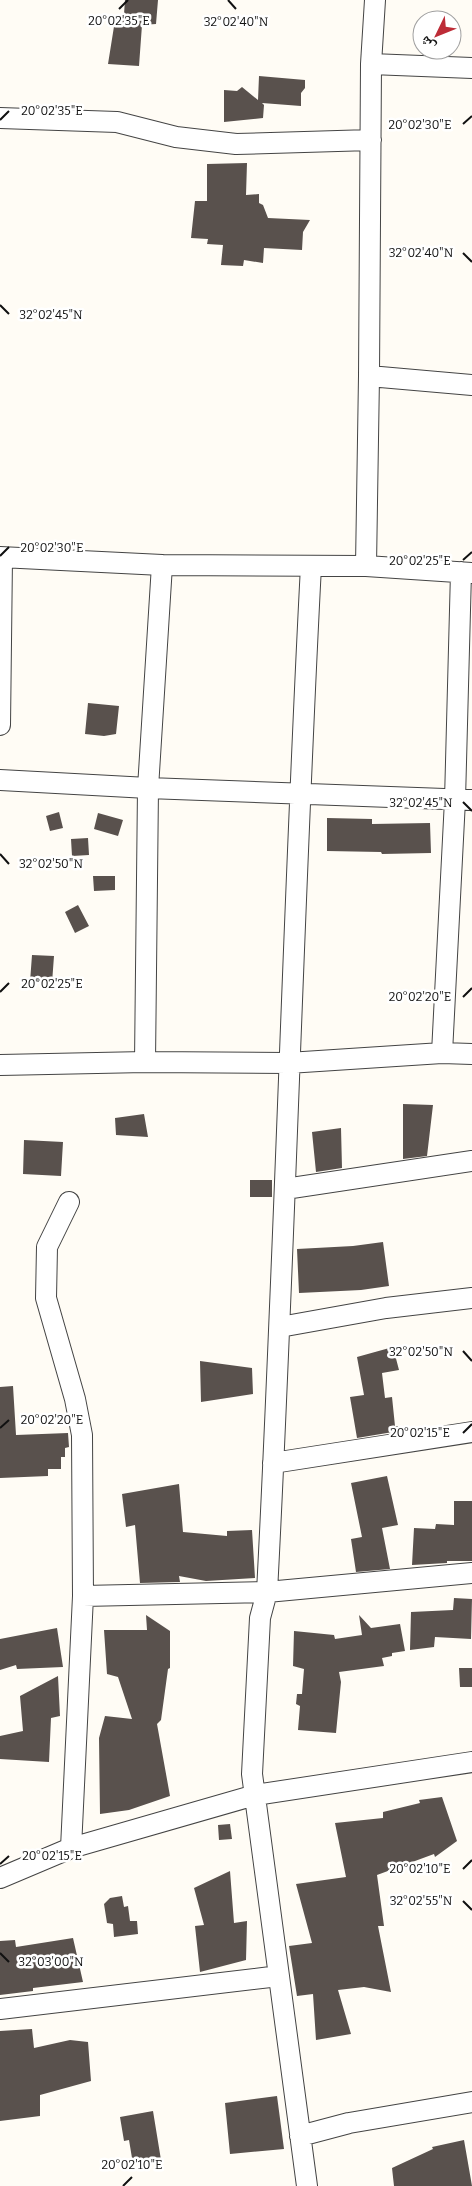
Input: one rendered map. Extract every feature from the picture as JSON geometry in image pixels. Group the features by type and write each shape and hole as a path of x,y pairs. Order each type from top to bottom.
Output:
{"street":[{"path":"366,566 371,64 375,0"},
{"path":"371,64 472,68"},
{"path":"0,118 117,122 176,137 236,144 371,140"},
{"path":"369,376 472,385"},
{"path":"0,725 1,557 162,565 366,566 467,573 464,800 442,1053"},
{"path":"145,1062 148,788 162,565"},
{"path":"306,2186 252,1774 260,1618 267,1592 274,1463 299,793 311,566"},
{"path":"0,780 148,788 464,800"},
{"path":"0,1065 145,1062 288,1064 442,1053 472,1054"},
{"path":"284,1190 472,1161"},
{"path":"69,1202 47,1247 46,1298 75,1399 82,1435 83,1596 71,1848"},
{"path":"280,1326 386,1308 472,1298"},
{"path":"274,1463 472,1432"},
{"path":"83,1596 267,1592 472,1573"},
{"path":"0,1878 71,1848 255,1795 472,1762"},
{"path":"0,2009 279,1976"},
{"path":"300,2136 349,2123 472,2102"}],"building":[{"path":"125,0 158,0 156,24 142,25 139,66 108,64 116,14 124,14"},
{"path":"259,76 305,80 305,88 301,93 301,106 262,103 264,105 263,118 224,122 224,90 237,91 242,87 258,100"},
{"path":"247,163 246,195 259,194 259,203 263,205 268,218 310,220 303,232 302,250 264,248 263,263 244,260 243,266 221,265 223,245 207,244 208,239 191,238 195,201 207,201 207,164"},
{"path":"88,703 119,706 116,734 104,736 85,734"},
{"path":"59,812 63,828 50,831 46,816"},
{"path":"98,813 123,820 118,836 94,829"},
{"path":"327,818 372,819 372,824 430,823 431,853 382,854 381,852 327,851"},
{"path":"88,838 89,855 72,856 71,839"},
{"path":"93,876 115,876 115,890 94,891"},
{"path":"78,905 89,926 75,933 65,912"},
{"path":"32,955 54,956 52,983 30,982"},
{"path":"403,1104 433,1105 427,1156 403,1159"},
{"path":"144,1114 148,1137 116,1135 115,1118"},
{"path":"341,1128 342,1168 316,1172 312,1132"},
{"path":"24,1140 63,1142 61,1176 23,1174"},
{"path":"250,1180 272,1180 272,1197 250,1197"},
{"path":"383,1242 389,1286 361,1290 299,1293 297,1249 353,1246"},
{"path":"393,1347 399,1370 382,1373 385,1398 392,1397 395,1426 398,1426 399,1431 357,1438 350,1397 364,1395 357,1357"},
{"path":"200,1361 252,1368 253,1394 201,1402"},
{"path":"13,1386 16,1435 68,1433 69,1447 65,1448 65,1457 61,1457 61,1469 48,1469 48,1476 0,1478 0,1387"},
{"path":"387,1476 398,1525 382,1528 390,1569 356,1572 351,1539 362,1537 351,1483"},
{"path":"179,1484 183,1532 227,1536 227,1531 252,1530 255,1578 206,1581 179,1576 180,1582 140,1583 135,1525 126,1527 122,1494"},
{"path":"454,1501 472,1501 472,1561 447,1561 447,1563 412,1565 414,1528 435,1529 436,1524 454,1525"},
{"path":"454,1598 472,1599 471,1639 435,1637 434,1647 410,1650 411,1612 453,1610"},
{"path":"146,1615 170,1631 170,1668 168,1669 161,1720 157,1724 170,1796 129,1810 100,1814 99,1738 105,1716 132,1719 118,1677 107,1674 104,1630 147,1630"},
{"path":"359,1615 371,1628 400,1624 405,1651 392,1653 392,1656 382,1658 384,1666 339,1672 341,1682 336,1733 298,1730 300,1706 296,1704 297,1694 302,1694 304,1669 293,1666 294,1631 334,1635 335,1639 362,1635"},
{"path":"57,1628 63,1667 17,1669 16,1665 0,1670 0,1639"},
{"path":"459,1668 472,1668 472,1687 460,1687"},
{"path":"58,1676 60,1716 51,1718 49,1762 0,1759 0,1736 23,1731 20,1696"},
{"path":"442,1797 457,1841 435,1857 434,1854 377,1875 384,1926 378,1926 391,1992 364,1987 338,1990 351,2034 316,2040 313,1994 297,1996 289,1946 312,1943 296,1884 346,1877 335,1823 383,1818 383,1812 420,1803 419,1800"},
{"path":"230,1824 232,1839 219,1840 218,1825"},
{"path":"230,1871 234,1923 247,1921 246,1960 200,1972 195,1926 204,1925 194,1888"},
{"path":"122,1896 124,1907 128,1906 130,1921 137,1921 138,1934 114,1937 113,1924 107,1923 104,1904 110,1898"},
{"path":"73,1938 83,1982 33,1988 33,1991 0,1995 0,1941 15,1940 16,1947"},
{"path":"32,2029 34,2048 70,2040 88,2042 91,2081 40,2095 40,2116 0,2121 0,2031"},
{"path":"277,2096 284,2149 230,2154 225,2103"},
{"path":"153,2111 161,2160 133,2164 129,2140 124,2141 120,2117"},
{"path":"464,2140 472,2186 394,2186 392,2168 433,2149 432,2147"}]}
